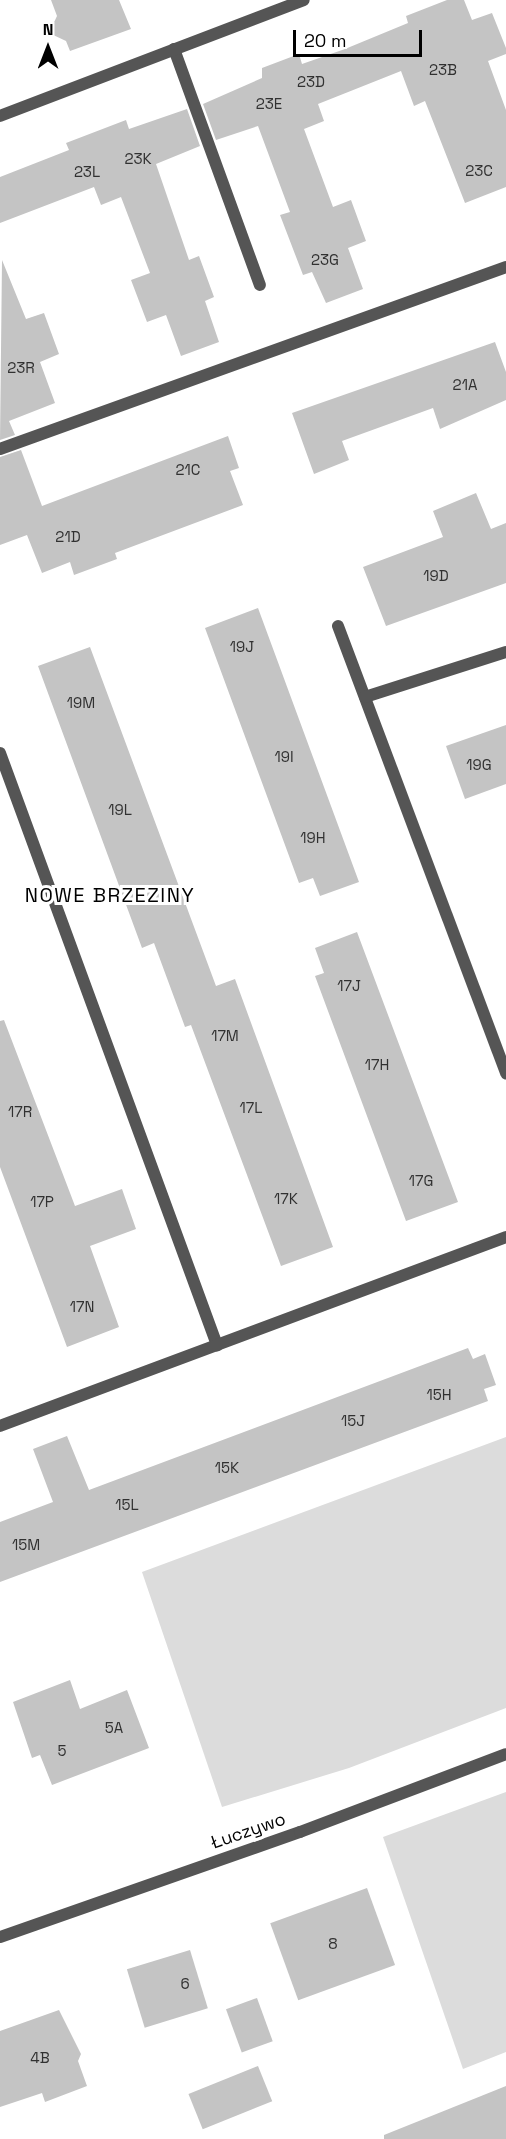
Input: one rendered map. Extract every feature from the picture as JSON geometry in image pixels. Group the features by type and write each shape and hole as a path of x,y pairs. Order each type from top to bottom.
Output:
{"street":[{"path":"0,116 304,0"},
{"path":"174,49 260,285"},
{"path":"0,449 506,267"},
{"path":"339,626 503,1058 506,1073"},
{"path":"365,697 506,652"},
{"path":"0,753 217,1345"},
{"path":"0,1426 506,1237"},
{"name":"Łuczywo","path":"0,1937 300,1832 506,1754"}],"shaded area":[{"path":"506,1437 506,1708 349,1768 222,1807 142,1572"},
{"path":"506,1792 506,2052 463,2069 383,1837"}],"building":[{"path":"51,0 119,0 131,29 70,51 66,41 49,33 57,16"},
{"path":"447,0 464,0 472,20 492,13 506,48 506,54 488,61 506,110 506,187 465,203 425,101 414,106 401,71 318,104 324,121 304,129 333,207 351,200 366,241 348,248 363,289 326,303 312,272 303,275 280,215 290,212 258,126 216,140 203,104 262,78 262,68 299,54 302,64 345,49 408,23 406,16"},
{"path":"187,109 200,146 156,164 189,260 199,256 214,297 205,301 219,342 181,356 166,315 147,322 131,280 150,273 121,197 101,205 94,187 0,223 0,177 69,150 66,143 126,120 129,129"},
{"path":"2,260 26,319 44,313 59,354 40,362 55,403 9,421 15,435 0,440"},
{"path":"495,342 506,372 506,400 440,429 433,408 342,441 349,460 314,474 292,413"},
{"path":"228,436 239,468 230,471 243,505 115,553 117,559 74,575 70,562 42,573 27,535 0,545 0,457 21,450 42,506"},
{"path":"476,493 491,529 506,523 506,583 386,626 363,567 443,537 433,511"},
{"path":"258,608 359,882 320,896 313,878 299,883 205,628"},
{"path":"90,647 216,986 235,979 333,1247 281,1266 191,1025 185,1027 154,943 142,948 38,666"},
{"path":"506,725 506,784 465,799 446,746"},
{"path":"357,932 458,1202 406,1221 315,976 324,973 315,948"},
{"path":"4,1020 75,1206 122,1189 136,1229 90,1246 119,1327 67,1347 0,1167 0,1021"},
{"path":"468,1348 473,1359 485,1354 496,1385 484,1389 488,1401 0,1582 0,1522 53,1502 33,1449 67,1436 89,1490"},
{"path":"70,1680 80,1709 127,1690 149,1748 52,1785 40,1755 32,1758 13,1702"},
{"path":"367,1888 395,1965 298,2000 270,1923"},
{"path":"190,1950 208,2008 145,2028 127,1969"},
{"path":"257,1998 273,2041 242,2053 226,2009"},
{"path":"59,2010 81,2054 78,2061 87,2086 45,2102 42,2093 0,2107 0,2031"},
{"path":"258,2066 272,2101 203,2129 188,2094"},
{"path":"506,2086 506,2139 384,2139 384,2135"}],"district":[{"name":"NOWE BRZEZINY","path":"110,895"}]}
